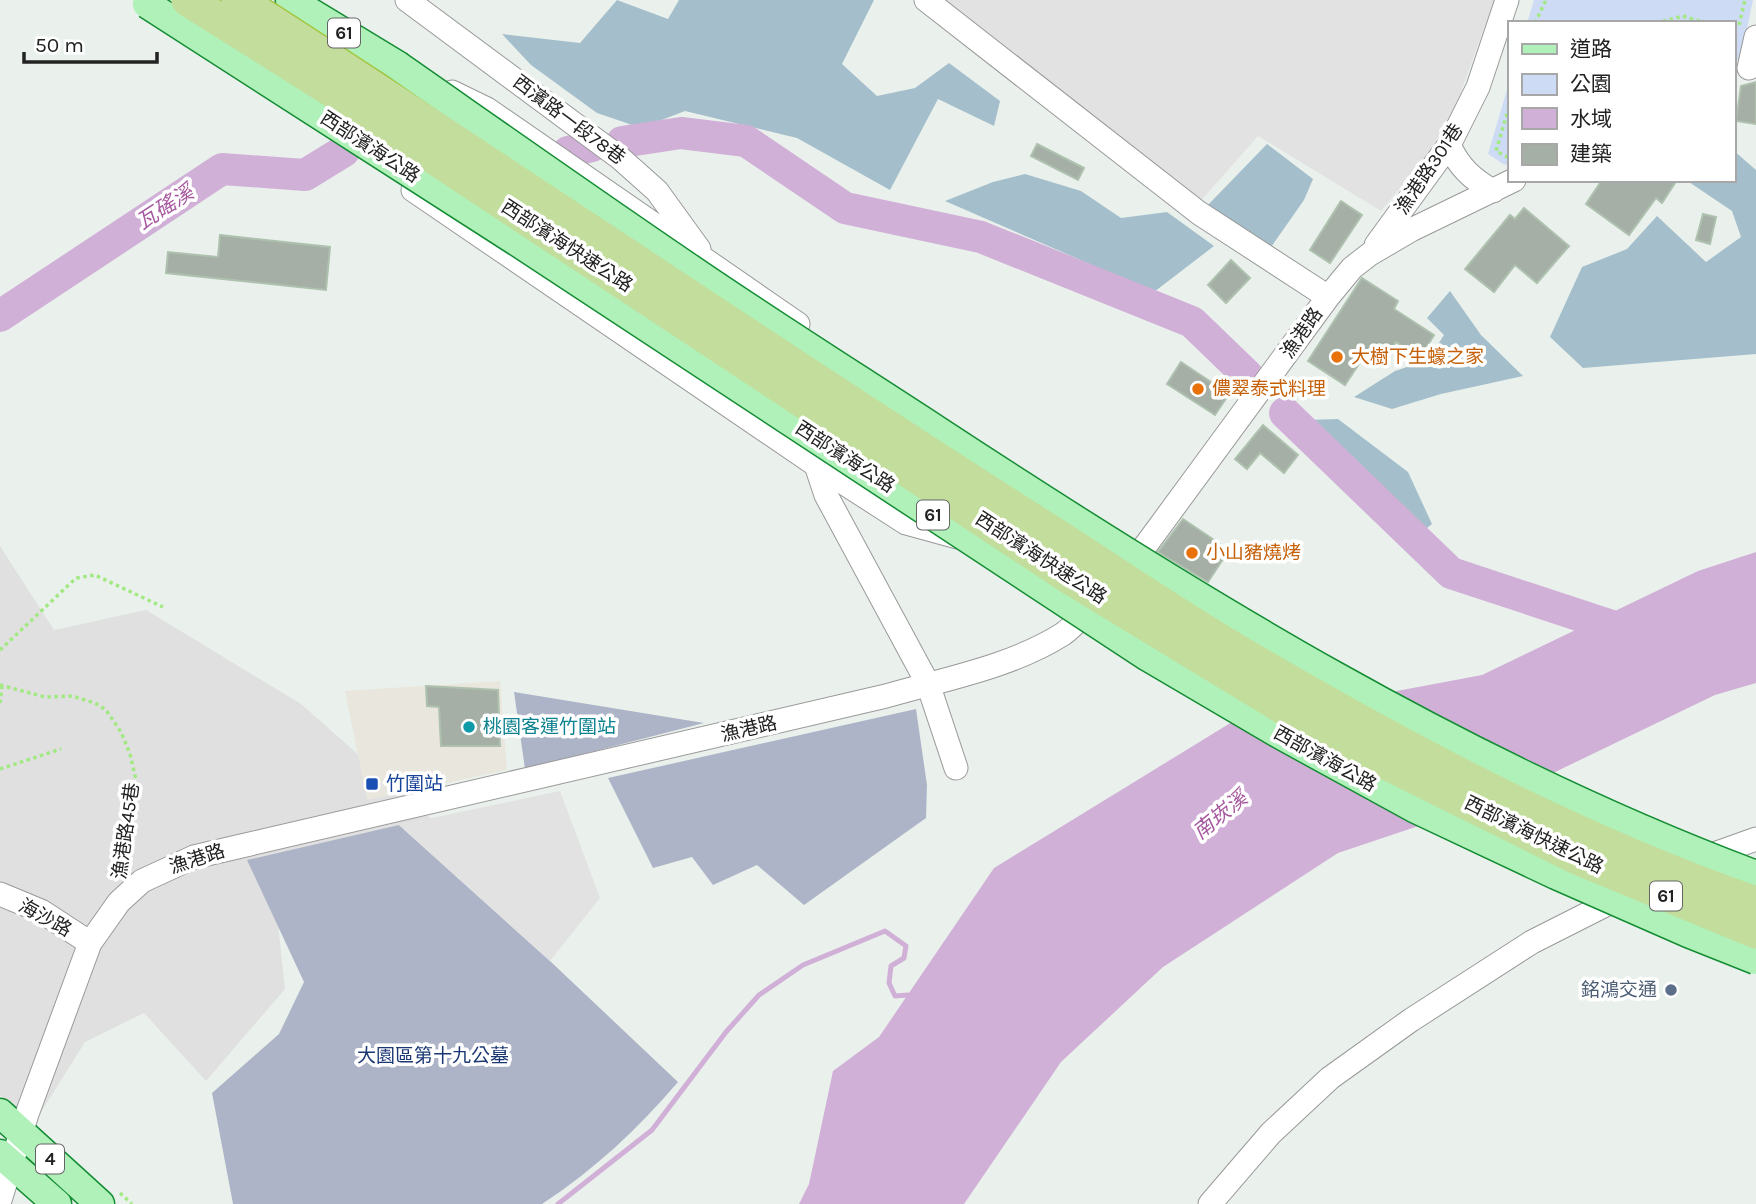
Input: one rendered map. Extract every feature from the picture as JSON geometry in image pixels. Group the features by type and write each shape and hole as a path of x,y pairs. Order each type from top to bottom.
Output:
{"highway":[{"name":"西部濱海快速公路","path":"188,0 342,97 1073,580 1323,732 1577,858 1756,932"},
{"name":"西部濱海快速公路","path":"238,0 920,448 1257,662 1416,751 1585,835 1756,903"}],"main road":[{"name":"61","path":"290,0 397,65 687,267 1189,592 1343,680 1500,763 1669,842 1756,875"},
{"name":"西部濱海公路","path":"144,2 507,236 1148,657 1281,735 1426,813 1676,928 1756,960"},
{"name":"4","path":"0,1113 100,1204"},
{"name":"4","path":"6,1159 57,1204"}],"street":[{"name":"西濱路一段78巷","path":"407,0 620,158 657,191 709,262"},
{"path":"926,0 1199,213 1328,297"},
{"name":"漁港路301巷","path":"1370,254 1449,145 1478,87 1507,0"},
{"path":"144,2 194,42 816,465 906,523 1000,550 1091,605"},
{"path":"1746,70 1756,37"},
{"path":"397,65 487,109 709,262 932,418 1023,508 1123,570"},
{"path":"1449,145 1457,163 1474,180 1493,191"},
{"name":"漁港路","path":"0,1200 6,1159 22,1133 90,943 119,902 142,881 194,857 569,771 928,684 1021,656 1065,633 1146,545 1352,268 1411,230 1510,182"},
{"path":"816,465 826,495 928,684 956,768"},
{"path":"1210,1204 1270,1133 1320,1087 1411,1020 1532,942 1688,864 1756,839"},
{"name":"海沙路","path":"0,894 41,911 90,943"}],"path":[{"path":"1536,21 1546,0"},
{"path":"1664,21 1684,16 1700,21"},
{"path":"1508,110 1496,151 1508,157"},
{"path":"0,650 76,578 95,575 163,607"},
{"path":"0,703 1,686"},
{"name":"漁港路45巷","path":"1,686 45,697 72,696 95,703 106,710 121,732 136,780 118,888 119,902"},
{"path":"0,769 61,749"}],"shaded area":[{"path":"617,0 668,19 679,0 874,0 842,64 877,96 915,88 949,63 1000,101 994,126 938,99 890,190 797,138 685,111 641,128 597,113 531,65 502,34 580,43"},
{"path":"939,0 1494,0 1453,114 1424,159 1381,211 1258,136 1199,203"},
{"path":"1267,144 1313,179 1304,200 1269,250 1206,207"},
{"path":"1735,152 1756,170 1756,354 1583,368 1550,337 1582,267 1627,249 1657,216 1706,262 1741,237 1732,211 1689,182 1735,182"},
{"path":"1025,174 1081,191 1121,218 1167,212 1214,246 1154,292 945,201 993,182"},
{"path":"1450,291 1481,335 1523,376 1441,394 1392,409 1354,397 1395,371 1428,360 1444,335 1427,318"},
{"path":"1338,419 1408,472 1432,524 1421,533 1306,420"},
{"path":"0,546 54,630 146,610 301,704 436,823 293,861 278,924 285,989 206,1081 144,1013 85,1042 33,1125 0,1095"},
{"path":"500,681 507,770 367,800 345,691"},
{"path":"560,791 600,898 550,961 399,825"}],"green space":[{"path":"1534,0 1753,0 1741,58 1735,61 1735,21 1528,21"},
{"path":"1508,86 1508,164 1505,165 1488,154"},
{"path":"514,692 704,723 525,769"},
{"path":"916,709 927,785 926,818 804,905 757,865 713,885 692,857 653,868 608,778"},
{"name":"大園區第十九公墓","path":"399,825 550,961 678,1082 614,1148 542,1204 233,1204 212,1093 279,1034 304,982 247,860"}],"water":[{"name":"南崁溪","path":"1756,552 1756,683 1715,695 1499,799 1338,853 1163,967 1061,1062 964,1204 799,1204 809,1184 833,1071 879,1037 994,868 1232,722 1482,675 1698,571"}],"building":[{"path":"1756,82 1756,124 1736,121 1741,86"},
{"path":"1037,144 1084,168 1078,180 1031,156"},
{"path":"1601,182 1676,182 1662,203 1656,198 1629,235 1586,204"},
{"path":"1341,201 1362,215 1330,263 1310,250"},
{"path":"1524,208 1569,246 1537,283 1515,265 1494,292 1465,269 1510,215 1515,219"},
{"path":"1703,214 1716,217 1710,244 1696,240"},
{"path":"220,235 330,247 326,290 166,273 168,252 218,257"},
{"path":"1231,260 1250,278 1226,303 1208,285"},
{"path":"1362,278 1398,301 1394,309 1434,335 1420,358 1396,342 1386,357 1370,347 1345,385 1308,361"},
{"name":"儂翠泰式料理","path":"1181,362 1229,394 1215,415 1167,384"},
{"path":"1263,425 1298,455 1284,473 1260,453 1247,469 1235,459"},
{"name":"小山豬燒烤","path":"1183,519 1229,550 1208,582 1158,552"},
{"name":"桃園客運竹圍站","path":"426,686 498,690 500,746 441,746 439,707 427,706"}],"waterway":[{"path":"622,142 681,133 746,141 845,208 981,237 1192,322 1247,375"},
{"path":"568,152 592,146"},
{"name":"瓦磘溪","path":"0,316 222,169 305,175 344,151"},
{"path":"1285,413 1451,573 1636,634"},
{"path":"558,1204 652,1130 726,1032 759,995 803,965 885,931 906,946 904,958 891,966 889,983 895,996 913,997"}],"place":[{"name":"大樹下生蠔之家","path":"1337,357"},
{"name":"儂翠泰式料理","path":"1198,389"},
{"name":"小山豬燒烤","path":"1192,553"},
{"name":"桃園客運竹圍站","path":"469,727"},
{"name":"竹圍站","path":"372,784"},
{"name":"銘鴻交通","path":"1671,990"}]}
